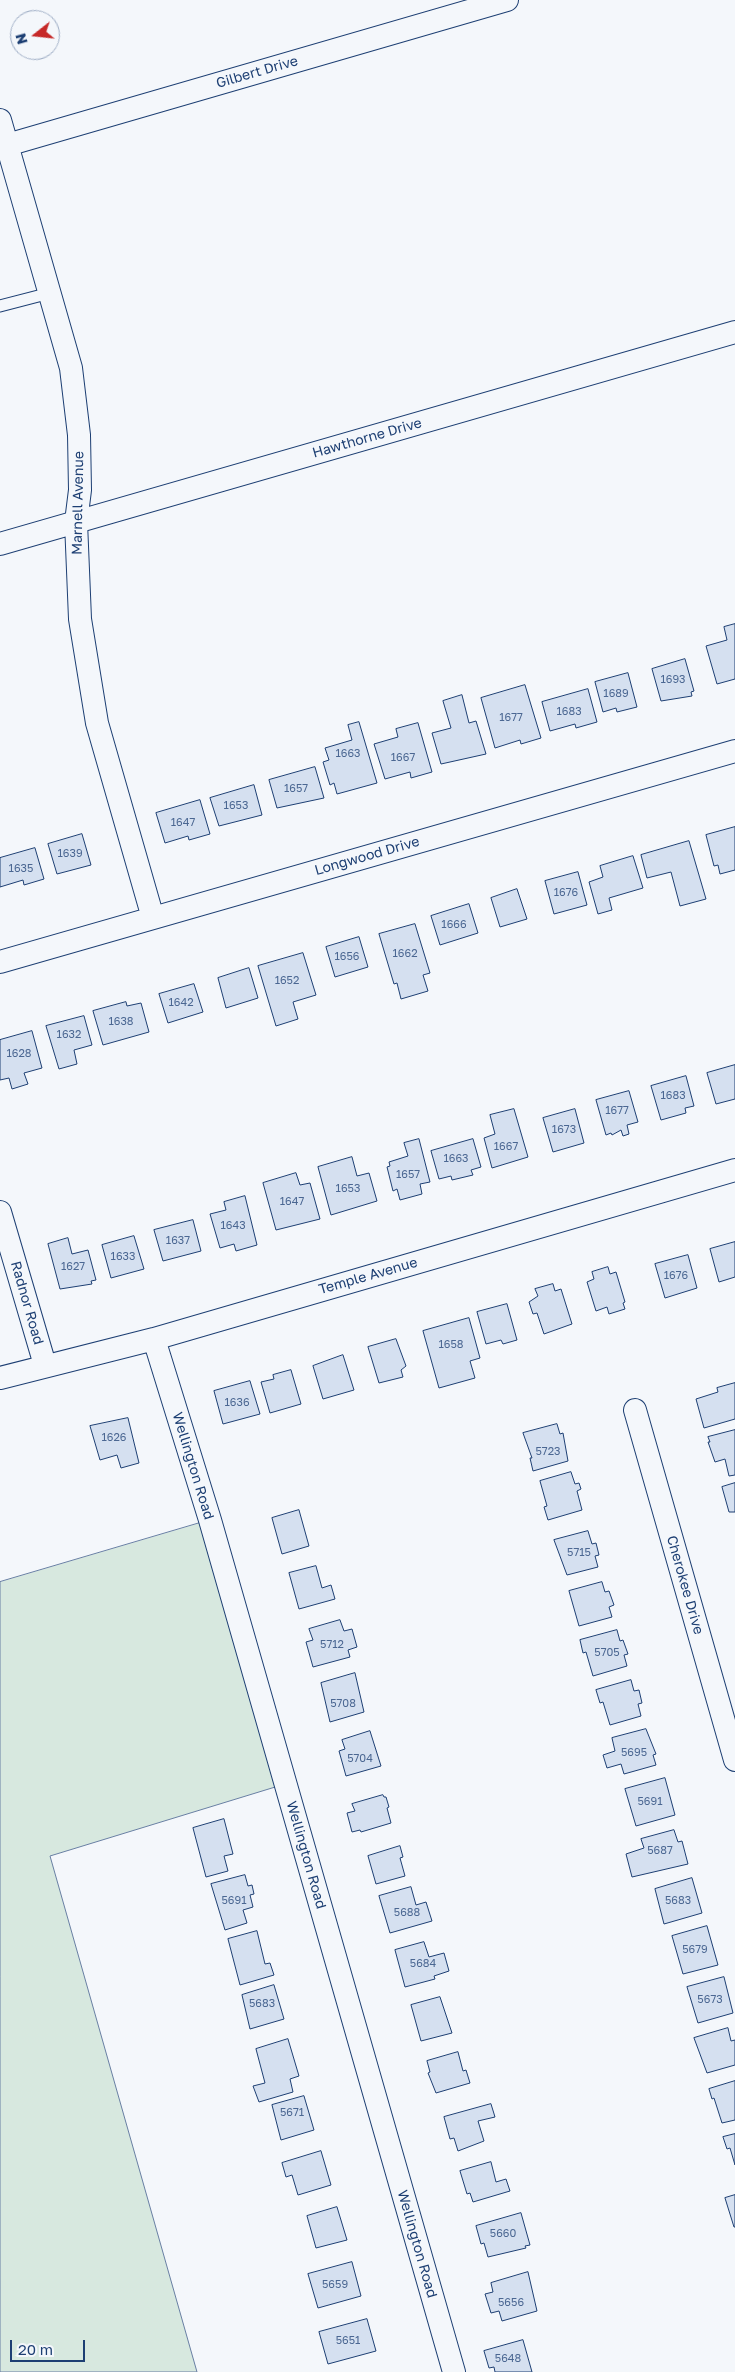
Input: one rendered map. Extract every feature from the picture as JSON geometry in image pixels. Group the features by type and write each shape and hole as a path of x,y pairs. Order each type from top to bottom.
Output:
{"street":[{"name":"Gilbert Drive","path":"8,145 507,0"},
{"name":"Marnell Avenue","path":"0,120 71,368 79,435 80,490 76,522 80,619 97,723 153,918"},
{"name":"Hawthorne Drive","path":"0,544 735,332"},
{"name":"Longwood Drive","path":"0,962 735,751"},
{"name":"Temple Avenue","path":"0,1378 45,1365 154,1339 735,1170"},
{"name":"Radnor Road","path":"0,1212 45,1365"},
{"name":"Wellington Road","path":"154,1339 210,1520 454,2372"},
{"name":"Cherokee Drive","path":"635,1410 735,1760"}],"lane":[{"path":"0,306 50,293"}],"shaded area":[{"path":"210,1520 285,1784 50,1856 197,2372 0,2372 0,1582"}],"building":[{"path":"735,624 735,679 717,684 706,646 727,640 724,627"},
{"path":"685,659 694,691 691,692 692,696 661,701 652,669"},
{"path":"628,673 637,707 617,712 616,708 603,712 595,682"},
{"path":"525,685 541,738 521,744 520,740 495,748 481,698"},
{"path":"588,689 597,722 576,728 575,724 550,731 542,702"},
{"path":"462,695 469,723 476,721 486,754 441,764 432,733 451,728 443,701"},
{"path":"359,722 377,783 337,794 334,783 330,785 323,762 329,760 325,748 352,740 348,725"},
{"path":"418,723 432,772 411,778 410,772 385,779 374,744 398,737 396,729"},
{"path":"315,767 324,798 277,808 269,780"},
{"path":"254,785 262,815 219,826 210,798"},
{"path":"200,800 210,834 189,840 188,836 165,843 156,813"},
{"path":"735,827 735,870 720,874 718,865 714,866 706,835"},
{"path":"82,834 91,865 57,874 48,844"},
{"path":"689,841 706,899 680,906 671,872 647,878 641,855"},
{"path":"35,848 44,879 24,885 23,880 0,887 0,858"},
{"path":"633,856 643,888 609,898 612,910 598,914 589,882 603,877 600,866"},
{"path":"578,872 587,905 554,914 545,881"},
{"path":"517,889 527,919 500,927 491,898"},
{"path":"469,904 478,933 440,945 431,916"},
{"path":"415,924 430,973 423,975 428,991 401,999 397,983 394,984 379,934"},
{"path":"359,937 368,967 335,977 326,947"},
{"path":"303,953 316,995 293,1002 298,1019 276,1026 258,966"},
{"path":"249,968 258,998 226,1008 218,978"},
{"path":"194,984 203,1012 168,1023 159,994"},
{"path":"126,1002 127,1006 141,1003 149,1032 103,1045 93,1011"},
{"path":"84,1016 92,1045 74,1050 77,1064 59,1069 46,1026"},
{"path":"32,1031 42,1068 24,1073 28,1084 12,1089 9,1078 0,1080 0,1040"},
{"path":"735,1065 735,1099 716,1104 707,1073"},
{"path":"686,1076 694,1106 685,1108 686,1113 661,1120 651,1086"},
{"path":"629,1091 638,1122 627,1125 629,1134 623,1136 621,1130 612,1135 611,1133 606,1135 596,1100"},
{"path":"514,1109 528,1157 492,1168 484,1138 495,1134 490,1115"},
{"path":"575,1109 584,1143 553,1152 543,1118"},
{"path":"419,1139 430,1182 420,1184 422,1194 400,1200 397,1189 393,1191 387,1167 390,1166 389,1162 408,1156 404,1143"},
{"path":"473,1139 481,1167 471,1170 473,1175 452,1180 451,1176 439,1179 431,1151"},
{"path":"352,1157 357,1176 369,1173 377,1201 331,1215 318,1167"},
{"path":"296,1173 300,1185 310,1183 320,1219 276,1230 263,1183"},
{"path":"245,1196 257,1245 236,1251 234,1244 220,1248 210,1214 226,1210 224,1202"},
{"path":"193,1220 201,1251 163,1261 154,1230"},
{"path":"134,1236 144,1269 111,1278 102,1245"},
{"path":"68,1238 72,1254 88,1250 96,1280 91,1281 92,1284 60,1289 48,1244"},
{"path":"735,1242 735,1277 719,1282 710,1249"},
{"path":"688,1255 697,1288 665,1298 655,1264"},
{"path":"608,1267 610,1274 616,1272 625,1302 623,1303 625,1309 609,1314 607,1307 596,1311 587,1282 594,1279 592,1272"},
{"path":"553,1284 555,1291 561,1289 572,1324 544,1334 537,1313 533,1314 529,1302 538,1296 535,1289"},
{"path":"507,1304 517,1340 503,1344 501,1340 486,1344 477,1312"},
{"path":"469,1318 480,1358 470,1361 475,1378 439,1388 423,1331"},
{"path":"396,1339 406,1366 401,1370 403,1377 379,1383 368,1347"},
{"path":"343,1355 354,1390 323,1399 313,1366"},
{"path":"291,1370 301,1404 270,1413 261,1382 274,1379 273,1375"},
{"path":"250,1381 260,1414 223,1424 214,1391"},
{"path":"735,1383 735,1419 704,1428 696,1399 718,1392 717,1388"},
{"path":"128,1418 139,1463 121,1468 117,1455 100,1460 90,1426"},
{"path":"557,1424 560,1434 563,1433 568,1461 533,1471 530,1458 532,1458 523,1433"},
{"path":"735,1430 735,1475 729,1476 725,1459 715,1462 708,1437"},
{"path":"571,1472 575,1484 579,1483 581,1489 577,1491 582,1510 548,1520 544,1507 547,1506 540,1481"},
{"path":"735,1483 735,1512 729,1512 722,1487"},
{"path":"299,1510 309,1546 282,1554 272,1518"},
{"path":"588,1531 592,1544 596,1543 599,1555 595,1556 598,1567 567,1575 554,1540"},
{"path":"316,1566 322,1588 331,1585 335,1599 299,1609 289,1573"},
{"path":"602,1582 605,1592 609,1591 614,1605 609,1607 612,1617 579,1626 569,1591"},
{"path":"340,1620 344,1631 352,1629 357,1647 348,1650 350,1657 313,1667 306,1642 313,1640 309,1629"},
{"path":"617,1630 620,1641 623,1640 628,1654 624,1655 627,1666 593,1676 586,1652 583,1653 580,1640"},
{"path":"355,1673 364,1712 330,1722 321,1683"},
{"path":"631,1680 634,1691 639,1690 642,1703 638,1704 641,1716 610,1725 603,1702 600,1703 596,1690"},
{"path":"646,1729 656,1754 653,1755 656,1765 624,1774 621,1764 607,1768 603,1755 615,1751 612,1738"},
{"path":"370,1731 381,1766 346,1776 339,1751 345,1749 342,1740"},
{"path":"665,1778 675,1815 636,1826 625,1789"},
{"path":"383,1795 386,1797 389,1807 387,1808 391,1823 361,1832 360,1830 352,1832 347,1813 355,1811 352,1804"},
{"path":"224,1819 233,1854 224,1856 228,1871 206,1877 193,1828"},
{"path":"674,1830 678,1842 682,1841 688,1864 632,1877 626,1854 644,1848 641,1839"},
{"path":"400,1846 403,1857 400,1858 405,1876 376,1884 368,1856"},
{"path":"245,1875 248,1886 252,1885 254,1894 250,1895 253,1907 243,1910 247,1923 225,1930 211,1884"},
{"path":"692,1878 702,1913 664,1924 655,1889"},
{"path":"411,1887 416,1905 426,1902 432,1921 390,1933 379,1896"},
{"path":"707,1926 718,1965 683,1974 672,1936"},
{"path":"257,1931 265,1964 270,1963 274,1975 240,1985 228,1939"},
{"path":"424,1942 429,1957 444,1953 449,1971 434,1976 435,1979 405,1987 395,1950"},
{"path":"724,1977 733,2013 698,2023 687,1987"},
{"path":"274,1985 284,2019 250,2029 242,1995"},
{"path":"440,1997 452,2033 421,2041 411,2005"},
{"path":"728,2028 731,2041 735,2040 735,2065 707,2073 694,2038"},
{"path":"288,2039 299,2076 290,2079 293,2092 259,2102 253,2086 265,2083 256,2049"},
{"path":"458,2052 463,2071 466,2070 470,2083 436,2093 428,2073 430,2072 427,2061"},
{"path":"735,2081 735,2120 722,2123 709,2089"},
{"path":"304,2096 314,2130 281,2140 272,2105"},
{"path":"491,2104 495,2117 478,2121 484,2141 458,2151 454,2138 450,2139 444,2117"},
{"path":"735,2134 735,2165 730,2148 727,2149 723,2137"},
{"path":"321,2151 331,2185 298,2195 292,2175 286,2177 282,2163"},
{"path":"491,2162 496,2182 506,2179 510,2191 473,2202 470,2193 467,2194 460,2171"},
{"path":"735,2195 735,2227 734,2227 725,2198"},
{"path":"337,2207 347,2240 316,2248 307,2216"},
{"path":"521,2213 530,2245 525,2246 526,2248 488,2257 484,2243 481,2244 476,2226"},
{"path":"352,2262 361,2296 318,2308 308,2274"},
{"path":"528,2272 537,2311 502,2321 499,2311 491,2313 485,2294 493,2292 491,2283"},
{"path":"367,2319 376,2351 328,2364 319,2332"},
{"path":"523,2340 532,2372 495,2372 494,2367 489,2368 484,2351"}]}
